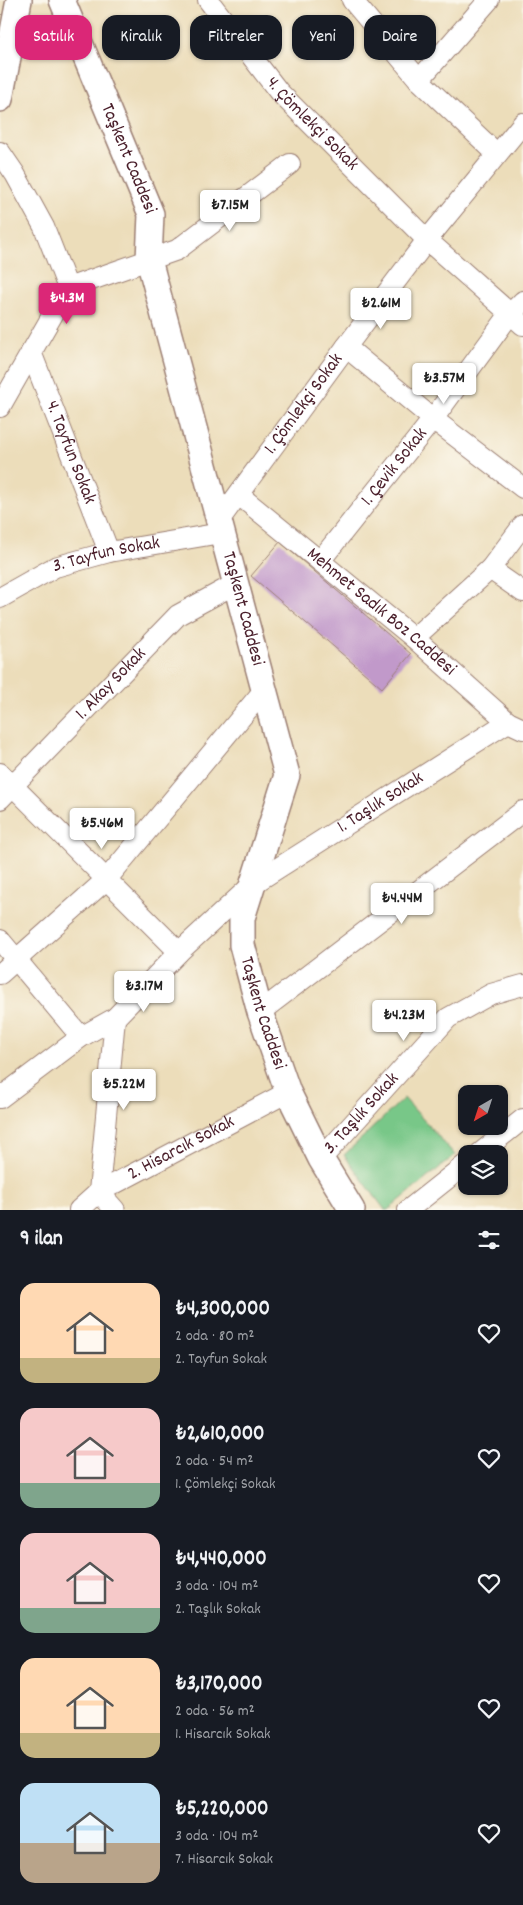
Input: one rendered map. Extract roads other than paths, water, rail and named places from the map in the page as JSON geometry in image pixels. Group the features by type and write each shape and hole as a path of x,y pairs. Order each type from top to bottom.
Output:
{"street":[{"path":"0,99 3,68 18,0"},
{"name":"Taşkent Caddesi","path":"62,0 151,214 149,260 287,775 242,918 242,945 260,1012 288,1092 321,1159 352,1210"},
{"name":"4. Çömlekçi Sokak","path":"208,0 279,92 427,240 519,313"},
{"path":"352,0 419,80 497,154"},
{"path":"419,80 489,0"},
{"name":"1. Çömlekçi Sokak","path":"220,527 239,495 346,347 427,240 523,123"},
{"path":"0,152 15,174 44,227 68,288"},
{"path":"0,408 68,288 177,250 290,164"},
{"name":"1. Çevik Sokak","path":"320,561 519,313"},
{"path":"346,347 433,419 523,488"},
{"name":"4. Tayfun Sokak","path":"31,352 109,552"},
{"name":"Mehmet Sadık Boz Caddesi","path":"239,495 414,638 516,725"},
{"path":"414,638 490,569 523,525"},
{"name":"3. Tayfun Sokak","path":"2,593 54,567 109,552 220,527"},
{"path":"490,569 523,592"},
{"name":"1. Akay Sokak","path":"4,786 178,615 235,584"},
{"path":"0,974 108,880 264,690"},
{"name":"1. Taşlık Sokak","path":"0,1098 81,1037 115,1018 179,952 252,884 516,725"},
{"path":"4,786 108,880 179,952"},
{"path":"260,1012 523,811"},
{"path":"0,940 17,958 81,1037"},
{"name":"3. Taşlık Sokak","path":"321,1159 448,1018 491,994 523,985"},
{"path":"115,1018 99,1192 115,1210"},
{"name":"2. Hisarcık Sokak","path":"79,1210 99,1192 288,1092"},
{"path":"490,1145 523,1119"},
{"path":"408,1210 458,1170"}]}
